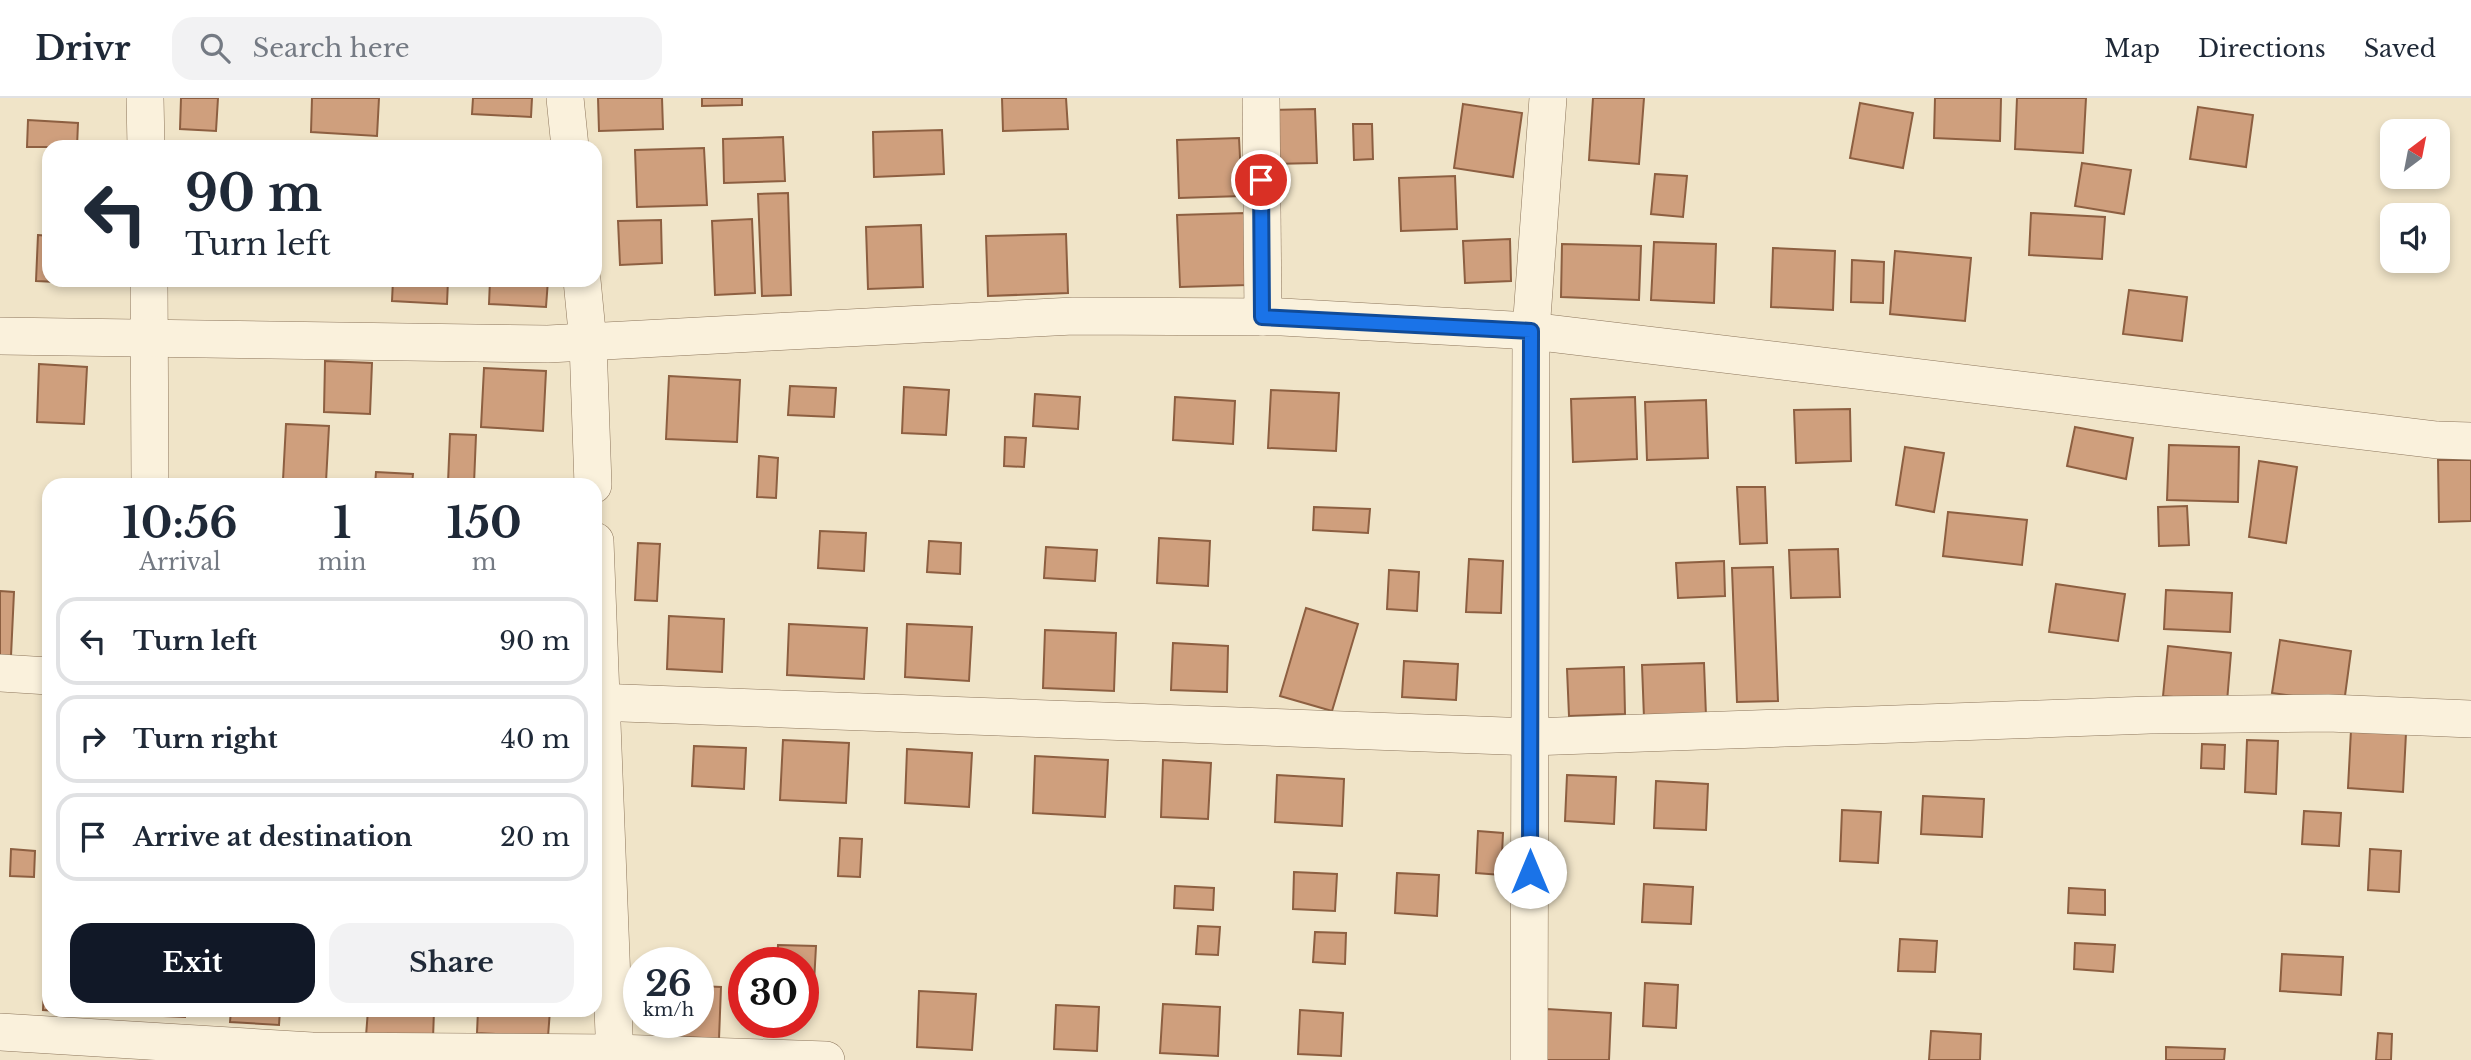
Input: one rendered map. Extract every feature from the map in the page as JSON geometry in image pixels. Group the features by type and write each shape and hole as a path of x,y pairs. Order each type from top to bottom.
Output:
{"street":[{"path":"145,98 146,140"},
{"path":"565,98 569,140"},
{"path":"1261,98 1262,317"},
{"path":"1529,1060 1531,331 1548,98"},
{"path":"149,287 149,478"},
{"path":"583,287 588,342 593,478"},
{"path":"0,336 548,344 1073,316 1262,317 1531,331 2424,439 2471,441"},
{"path":"0,673 42,676"},
{"path":"602,703 1530,737 2150,715 2328,713 2471,719"},
{"path":"602,786 615,1056"},
{"path":"0,1032 312,1051 826,1060"}],"building":[{"path":"181,98 218,98 216,131 180,129"},
{"path":"312,98 379,98 377,136 311,132"},
{"path":"473,98 532,98 531,117 472,114"},
{"path":"598,98 662,98 663,129 599,131"},
{"path":"702,98 742,98 742,105 702,106"},
{"path":"1002,98 1066,98 1068,129 1003,131"},
{"path":"1593,98 1644,98 1639,164 1589,160"},
{"path":"1935,98 2001,98 2000,141 1934,138"},
{"path":"2017,98 2086,98 2083,153 2015,149"},
{"path":"1860,103 1913,113 1903,168 1850,158"},
{"path":"1463,104 1522,113 1513,177 1454,168"},
{"path":"2198,107 2253,115 2246,167 2190,159"},
{"path":"1315,109 1317,163 1270,164 1268,110"},
{"path":"28,120 78,123 77,140 42,140 42,147 27,147"},
{"path":"1353,124 1372,124 1373,159 1354,160"},
{"path":"942,130 944,174 874,177 873,132"},
{"path":"783,137 785,181 724,183 723,139"},
{"path":"1239,138 1242,196 1179,198 1177,140"},
{"path":"704,148 707,205 637,207 635,150"},
{"path":"2082,163 2131,170 2124,214 2075,206"},
{"path":"1655,174 1687,176 1683,217 1651,214"},
{"path":"1455,176 1457,229 1401,231 1399,178"},
{"path":"788,193 791,295 762,296 758,194"},
{"path":"1245,213 1247,285 1180,287 1177,215"},
{"path":"2031,213 2105,217 2102,259 2029,255"},
{"path":"752,219 755,293 715,295 712,221"},
{"path":"661,220 662,263 620,265 618,221"},
{"path":"921,225 923,287 868,289 866,227"},
{"path":"1066,234 1068,293 988,296 986,236"},
{"path":"38,235 42,235 42,281 36,281"},
{"path":"1510,239 1511,281 1465,283 1463,241"},
{"path":"1654,242 1716,244 1714,303 1651,300"},
{"path":"1562,244 1641,246 1639,300 1561,297"},
{"path":"1773,248 1835,251 1833,310 1771,307"},
{"path":"1895,251 1971,258 1965,321 1890,314"},
{"path":"1852,260 1884,262 1883,303 1851,302"},
{"path":"393,287 448,287 447,304 392,301"},
{"path":"490,287 547,287 546,307 489,304"},
{"path":"2129,290 2187,297 2182,341 2123,334"},
{"path":"325,361 372,363 370,414 324,412"},
{"path":"39,364 87,367 84,424 37,422"},
{"path":"484,368 546,371 543,431 481,427"},
{"path":"669,376 740,380 737,442 666,439"},
{"path":"790,386 836,388 834,417 788,415"},
{"path":"904,387 949,390 946,435 902,433"},
{"path":"1271,390 1339,393 1336,451 1268,448"},
{"path":"1035,394 1080,397 1078,429 1033,426"},
{"path":"1175,397 1235,401 1233,444 1173,440"},
{"path":"1635,397 1637,459 1573,462 1571,399"},
{"path":"1706,400 1708,458 1647,460 1645,402"},
{"path":"1850,409 1851,461 1796,463 1794,410"},
{"path":"286,424 329,426 326,478 283,478"},
{"path":"2075,427 2133,438 2126,479 2067,466"},
{"path":"450,434 476,435 474,478 448,478"},
{"path":"1005,437 1026,438 1024,467 1004,466"},
{"path":"2169,445 2239,447 2238,502 2167,500"},
{"path":"1905,447 1944,453 1934,512 1896,505"},
{"path":"759,456 778,458 776,498 757,497"},
{"path":"2438,460 2471,460 2471,521 2439,522"},
{"path":"2259,461 2297,467 2286,543 2249,537"},
{"path":"376,472 413,474 413,478 376,478"},
{"path":"1737,487 1765,487 1767,543 1740,544"},
{"path":"2187,506 2189,545 2159,546 2158,507"},
{"path":"1314,507 1370,509 1368,533 1313,530"},
{"path":"1948,512 2027,520 2022,565 1943,556"},
{"path":"820,531 866,533 864,571 818,568"},
{"path":"1159,538 1210,541 1208,586 1157,583"},
{"path":"929,541 961,543 960,574 927,572"},
{"path":"638,543 660,544 657,601 635,600"},
{"path":"1046,547 1097,550 1095,581 1044,578"},
{"path":"1838,549 1840,597 1791,598 1789,550"},
{"path":"1469,559 1503,561 1501,613 1466,612"},
{"path":"1724,561 1725,596 1678,598 1676,563"},
{"path":"1773,567 1778,701 1737,702 1732,568"},
{"path":"1389,570 1419,572 1417,611 1387,609"},
{"path":"2056,584 2125,594 2118,641 2049,632"},
{"path":"2166,590 2232,593 2230,632 2164,629"},
{"path":"0,591 14,592 11,656 0,656"},
{"path":"1306,608 1358,624 1332,711 1280,696"},
{"path":"669,616 724,619 722,672 667,669"},
{"path":"789,624 867,628 864,679 787,675"},
{"path":"907,624 972,627 969,681 905,677"},
{"path":"1045,630 1116,633 1114,691 1043,688"},
{"path":"2280,640 2351,651 2344,703 2272,693"},
{"path":"1173,643 1228,646 1227,692 1171,690"},
{"path":"2168,646 2231,653 2227,702 2163,696"},
{"path":"1404,661 1458,664 1456,700 1402,697"},
{"path":"1704,663 1706,716 1644,718 1642,665"},
{"path":"1624,667 1625,714 1569,716 1567,669"},
{"path":"2351,730 2406,733 2403,792 2348,788"},
{"path":"783,740 849,743 846,803 780,800"},
{"path":"2247,740 2278,741 2276,794 2245,792"},
{"path":"2202,744 2225,745 2224,769 2201,768"},
{"path":"694,746 746,748 744,789 692,786"},
{"path":"907,749 972,753 969,807 905,803"},
{"path":"1035,756 1108,760 1105,817 1033,813"},
{"path":"1163,760 1211,763 1208,819 1161,817"},
{"path":"1277,775 1344,779 1342,826 1275,822"},
{"path":"1567,775 1616,777 1614,824 1565,821"},
{"path":"1656,781 1708,784 1706,830 1654,828"},
{"path":"1923,796 1984,799 1982,837 1921,834"},
{"path":"1842,810 1881,812 1878,863 1840,861"},
{"path":"2304,811 2341,813 2339,846 2302,844"},
{"path":"1478,831 1503,833 1501,875 1476,873"},
{"path":"840,838 862,839 860,877 838,876"},
{"path":"11,849 35,851 34,877 10,876"},
{"path":"2370,849 2401,851 2399,892 2368,890"},
{"path":"1294,872 1337,874 1335,911 1293,909"},
{"path":"1397,873 1439,875 1437,916 1395,913"},
{"path":"1644,884 1693,887 1691,924 1642,922"},
{"path":"1175,886 1214,888 1213,910 1174,908"},
{"path":"2069,888 2105,890 2105,915 2068,913"},
{"path":"1198,926 1220,927 1218,955 1196,954"},
{"path":"1315,932 1346,933 1345,964 1313,962"},
{"path":"1900,939 1937,941 1935,972 1898,971"},
{"path":"2075,943 2115,945 2113,972 2074,969"},
{"path":"778,945 816,946 816,947"},
{"path":"2282,954 2343,957 2341,995 2280,991"},
{"path":"1645,983 1678,985 1676,1028 1643,1026"},
{"path":"714,987 721,987 719,1039 702,1038 714,1038"},
{"path":"919,991 976,994 972,1050 917,1047"},
{"path":"1163,1004 1220,1007 1218,1056 1160,1053"},
{"path":"1056,1005 1099,1007 1097,1051 1054,1049"},
{"path":"1547,1009 1611,1013 1609,1060 1544,1060"},
{"path":"1300,1010 1343,1013 1341,1056 1298,1054"},
{"path":"230,1017 280,1017 279,1025 230,1022"},
{"path":"367,1017 434,1017 433,1039 366,1036"},
{"path":"478,1017 549,1017 548,1037 477,1033"},
{"path":"1931,1031 1981,1034 1980,1060 1929,1060"},
{"path":"2378,1033 2392,1034 2391,1060 2376,1060"},
{"path":"2166,1047 2225,1049 2224,1060 2166,1060"}],"route":[{"path":"1261,180 1262,317 1531,331 1530,872"}]}
